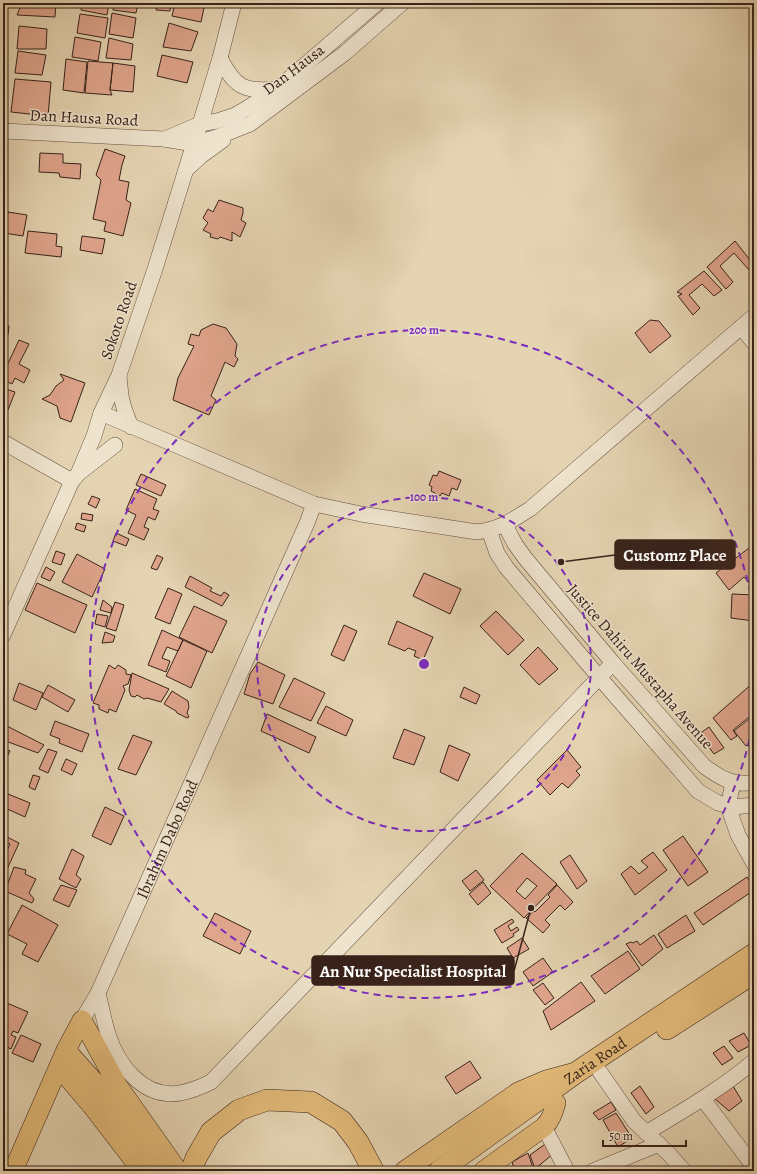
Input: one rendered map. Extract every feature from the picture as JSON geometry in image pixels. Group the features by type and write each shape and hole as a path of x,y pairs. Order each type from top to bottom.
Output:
{"highway":[{"name":"Zaria Road","path":"439,1171 577,1072 754,954"},
{"name":"Zaria Road","path":"460,1171 600,1072 754,973"},
{"path":"191,1171 196,1158 211,1132 238,1110 267,1100 311,1102 342,1121 358,1142 373,1170"}],"main road":[{"path":"82,1020 113,1091 160,1171"},
{"name":"Ibrahim Dabo Road","path":"13,1171 66,1050 82,1020"},
{"path":"66,1050 113,1091 178,1171"},
{"path":"59,1067 92,1106 142,1171"},
{"path":"404,1171 518,1092 546,1080 577,1072"},
{"path":"482,1171 502,1165 544,1127 553,1115 556,1103"}],"street":[{"name":"Sokoto Road","path":"3,635 94,436 101,413 118,375 186,170 220,58 234,3"},
{"name":"Dan Hausa","path":"164,139 200,124 217,121 235,115 276,88 377,3"},
{"name":"Dan Hausa","path":"194,144 250,124 345,52 402,3"},
{"path":"220,58 229,75 237,84 248,89 262,90 276,88"},
{"path":"186,170 201,156 238,129"},
{"name":"Dan Hausa Road","path":"3,131 164,139 194,144"},
{"path":"101,413 314,504 360,514 477,532 505,525 530,509 754,316"},
{"path":"741,327 754,343"},
{"path":"118,375 124,408 131,427"},
{"path":"3,442 75,477 115,446"},
{"name":"Ibrahim Dabo Road","path":"82,1020 98,993 314,504"},
{"name":"Justice Dahiru Mustapha Avenue","path":"505,525 515,544 525,558 613,663 704,766 721,778 733,783 754,782"},
{"path":"489,530 497,553 506,567 698,791 718,803 728,806 754,805"},
{"path":"98,993 109,1035 124,1067 145,1087 160,1092 179,1093 198,1089 212,1082 613,663"},
{"path":"733,783 728,806 738,835 754,864"},
{"path":"646,1133 752,1066"},
{"path":"600,1072 634,1121 659,1144 684,1171"},
{"path":"703,1098 754,1166"},
{"path":"544,1127 567,1171"},
{"path":"593,1171 659,1144"}],"building":[{"path":"22,3 56,3 55,17 17,15"},
{"path":"82,3 109,3 107,15 81,10"},
{"path":"114,3 138,3 136,13 113,10"},
{"path":"157,3 171,3 170,11 156,10"},
{"path":"175,3 205,3 201,22 172,16"},
{"path":"112,13 136,18 133,38 109,34"},
{"path":"80,14 108,18 105,38 77,33"},
{"path":"169,23 198,32 191,51 163,47"},
{"path":"19,26 47,29 46,49 17,49"},
{"path":"75,37 101,42 98,61 72,57"},
{"path":"109,38 133,44 131,60 106,58"},
{"path":"18,51 46,55 42,75 15,73"},
{"path":"162,55 193,62 187,83 157,76"},
{"path":"66,59 87,62 84,93 63,90"},
{"path":"88,61 113,63 110,90 112,95 85,93"},
{"path":"113,63 135,66 133,92 110,90"},
{"path":"15,79 51,82 48,116 11,112"},
{"path":"105,149 125,156 119,180 129,182 126,200 131,203 123,236 104,231 106,222 93,219 101,180 96,175"},
{"path":"40,153 63,154 63,163 81,164 80,179 60,177 59,173 39,172"},
{"path":"219,200 243,208 241,220 246,223 240,237 232,232 232,241 220,237 218,239 210,237 211,234 203,230 208,223 203,218 208,209 213,212"},
{"path":"8,212 27,215 23,236 4,233"},
{"path":"28,231 57,234 56,246 62,247 61,257 25,253"},
{"path":"82,236 105,239 102,254 80,250"},
{"path":"735,241 754,265 749,270 734,253 720,266 733,282 726,289 707,267"},
{"path":"704,271 722,290 714,296 702,284 689,295 700,308 693,315 678,296 682,294 677,292"},
{"path":"650,320 659,321 671,336 650,353 635,333"},
{"path":"213,324 226,328 237,344 235,356 238,359 234,367 225,362 211,396 216,400 209,415 173,400 178,378 194,346 188,344 191,334 199,336 201,330"},
{"path":"3,325 9,326 8,335 3,334"},
{"path":"19,340 29,344 19,364 30,370 24,383 15,378 12,384 3,380 3,374"},
{"path":"60,374 85,383 71,422 60,418 57,406 42,399 50,395 56,386 64,380"},
{"path":"3,388 15,392 8,410 3,408"},
{"path":"439,471 461,480 457,490 452,488 449,496 442,493 440,496 431,491 432,487 429,485 433,475 437,476"},
{"path":"141,474 166,485 161,496 136,485"},
{"path":"135,489 157,499 153,509 159,511 155,520 148,517 144,527 149,529 144,540 128,533 136,515 126,510"},
{"path":"92,496 100,499 96,508 88,504"},
{"path":"82,513 93,515 92,521 81,519"},
{"path":"77,523 86,526 84,532 75,529"},
{"path":"116,533 129,539 126,546 113,541"},
{"path":"749,548 754,553 754,569 749,573 754,579 754,588 744,577 729,590 716,573"},
{"path":"56,551 65,554 61,565 52,562"},
{"path":"77,554 105,569 92,597 62,582"},
{"path":"157,555 163,558 157,570 151,568"},
{"path":"46,567 55,572 50,581 41,577"},
{"path":"424,573 461,589 450,614 413,596"},
{"path":"190,576 212,588 210,591 221,596 224,592 229,595 222,606 185,587"},
{"path":"37,583 87,605 75,633 25,610"},
{"path":"168,588 182,594 170,624 155,618"},
{"path":"732,594 754,595 754,621 731,618"},
{"path":"103,600 112,607 111,613 100,610"},
{"path":"115,602 124,605 116,631 106,628"},
{"path":"194,606 227,621 212,653 179,637"},
{"path":"496,611 524,640 508,655 480,626"},
{"path":"97,614 108,616 105,627 95,624"},
{"path":"397,621 433,637 423,660 414,656 416,651 408,648 405,651 388,644"},
{"path":"344,625 357,631 344,661 331,655"},
{"path":"162,630 183,640 178,651 167,647 162,658 170,661 166,672 148,665"},
{"path":"105,632 115,636 113,642 102,643"},
{"path":"183,640 207,651 191,688 166,676"},
{"path":"538,647 558,669 539,685 520,665"},
{"path":"258,662 285,675 273,704 244,694 250,674"},
{"path":"109,665 115,669 118,665 126,670 126,674 131,675 128,684 123,686 125,690 116,712 109,709 108,713 99,709 99,705 93,703"},
{"path":"132,673 169,689 161,702 147,698 144,699 137,695 135,697 131,696 129,690"},
{"path":"294,678 325,693 311,721 279,707"},
{"path":"754,682 754,713 733,730 737,736 731,740 713,718"},
{"path":"19,683 43,693 36,710 13,700"},
{"path":"48,685 75,700 68,712 42,697"},
{"path":"464,687 480,695 476,704 460,697"},
{"path":"172,691 188,701 189,707 187,713 189,717 187,718 177,713 164,704"},
{"path":"326,706 353,720 346,736 317,723"},
{"path":"267,714 316,737 309,753 261,731"},
{"path":"754,715 754,739 746,746 734,731"},
{"path":"55,721 89,734 82,752 59,743 60,739 50,735"},
{"path":"3,724 44,745 38,753 3,740"},
{"path":"709,727 724,748 714,754 699,734"},
{"path":"404,729 425,737 414,765 393,758"},
{"path":"133,735 152,742 136,775 118,769"},
{"path":"449,745 470,754 458,781 440,772"},
{"path":"3,748 10,751 3,765"},
{"path":"48,749 57,752 48,773 39,769"},
{"path":"567,750 581,767 576,771 580,775 568,788 562,783 550,795 537,780"},
{"path":"66,759 77,764 72,775 61,770"},
{"path":"33,775 40,777 35,790 29,787"},
{"path":"3,792 30,803 25,817 3,807"},
{"path":"105,807 124,816 111,845 92,836"},
{"path":"5,836 19,843 3,878 3,858 10,844 3,841"},
{"path":"683,836 708,872 688,886 663,850"},
{"path":"72,849 84,856 76,875 81,879 76,888 59,879"},
{"path":"653,852 667,870 635,895 621,874 631,866 639,874 648,867 641,861"},
{"path":"522,853 557,884 524,918 490,886","holes":["527,878 537,886 525,899 516,891"]},
{"path":"570,855 587,881 577,889 560,862"},
{"path":"14,867 26,870 25,874 36,879 29,893 34,899 32,903 5,891"},
{"path":"476,870 484,880 470,891 462,881"},
{"path":"747,877 754,886 754,890 703,925 694,913"},
{"path":"483,882 491,893 478,905 469,894"},
{"path":"61,885 77,890 69,907 53,900"},
{"path":"557,885 573,902 565,910 560,905 545,920 550,925 543,933 526,918 534,911 535,912 550,897 548,895"},
{"path":"22,905 58,925 38,962 22,954 27,944 7,934"},
{"path":"215,913 251,931 240,954 203,936"},
{"path":"686,915 695,931 667,948 658,934"},
{"path":"512,919 514,922 508,926 511,931 517,927 519,930 513,934 514,936 502,943 494,930"},
{"path":"654,935 663,949 642,966 626,944 637,941 640,945"},
{"path":"522,938 529,949 513,958 507,948"},
{"path":"628,951 640,969 605,994 591,976"},
{"path":"543,958 553,972 533,986 523,972"},
{"path":"581,982 595,1001 551,1030 543,1011"},
{"path":"543,983 554,998 545,1005 533,990"},
{"path":"7,1003 28,1012 18,1033 13,1031 11,1035 16,1037 11,1049 3,1045 3,1010"},
{"path":"744,1033 751,1045 738,1052 729,1041"},
{"path":"21,1035 41,1044 33,1062 12,1053"},
{"path":"724,1046 733,1058 722,1065 713,1053"},
{"path":"470,1061 481,1078 456,1094 445,1077"},
{"path":"640,1086 654,1107 646,1114 631,1093"},
{"path":"733,1086 742,1101 729,1111 715,1099"},
{"path":"611,1102 616,1110 599,1120 593,1113"},
{"path":"616,1113 632,1138 618,1147 603,1120"},
{"path":"548,1142 553,1154 535,1169 530,1155"},
{"path":"528,1153 534,1171 515,1171 512,1162"}],"place":[{"name":"Customz Place","path":"561,562"},
{"name":"An Nur Specialist Hospital","path":"531,908"}]}
